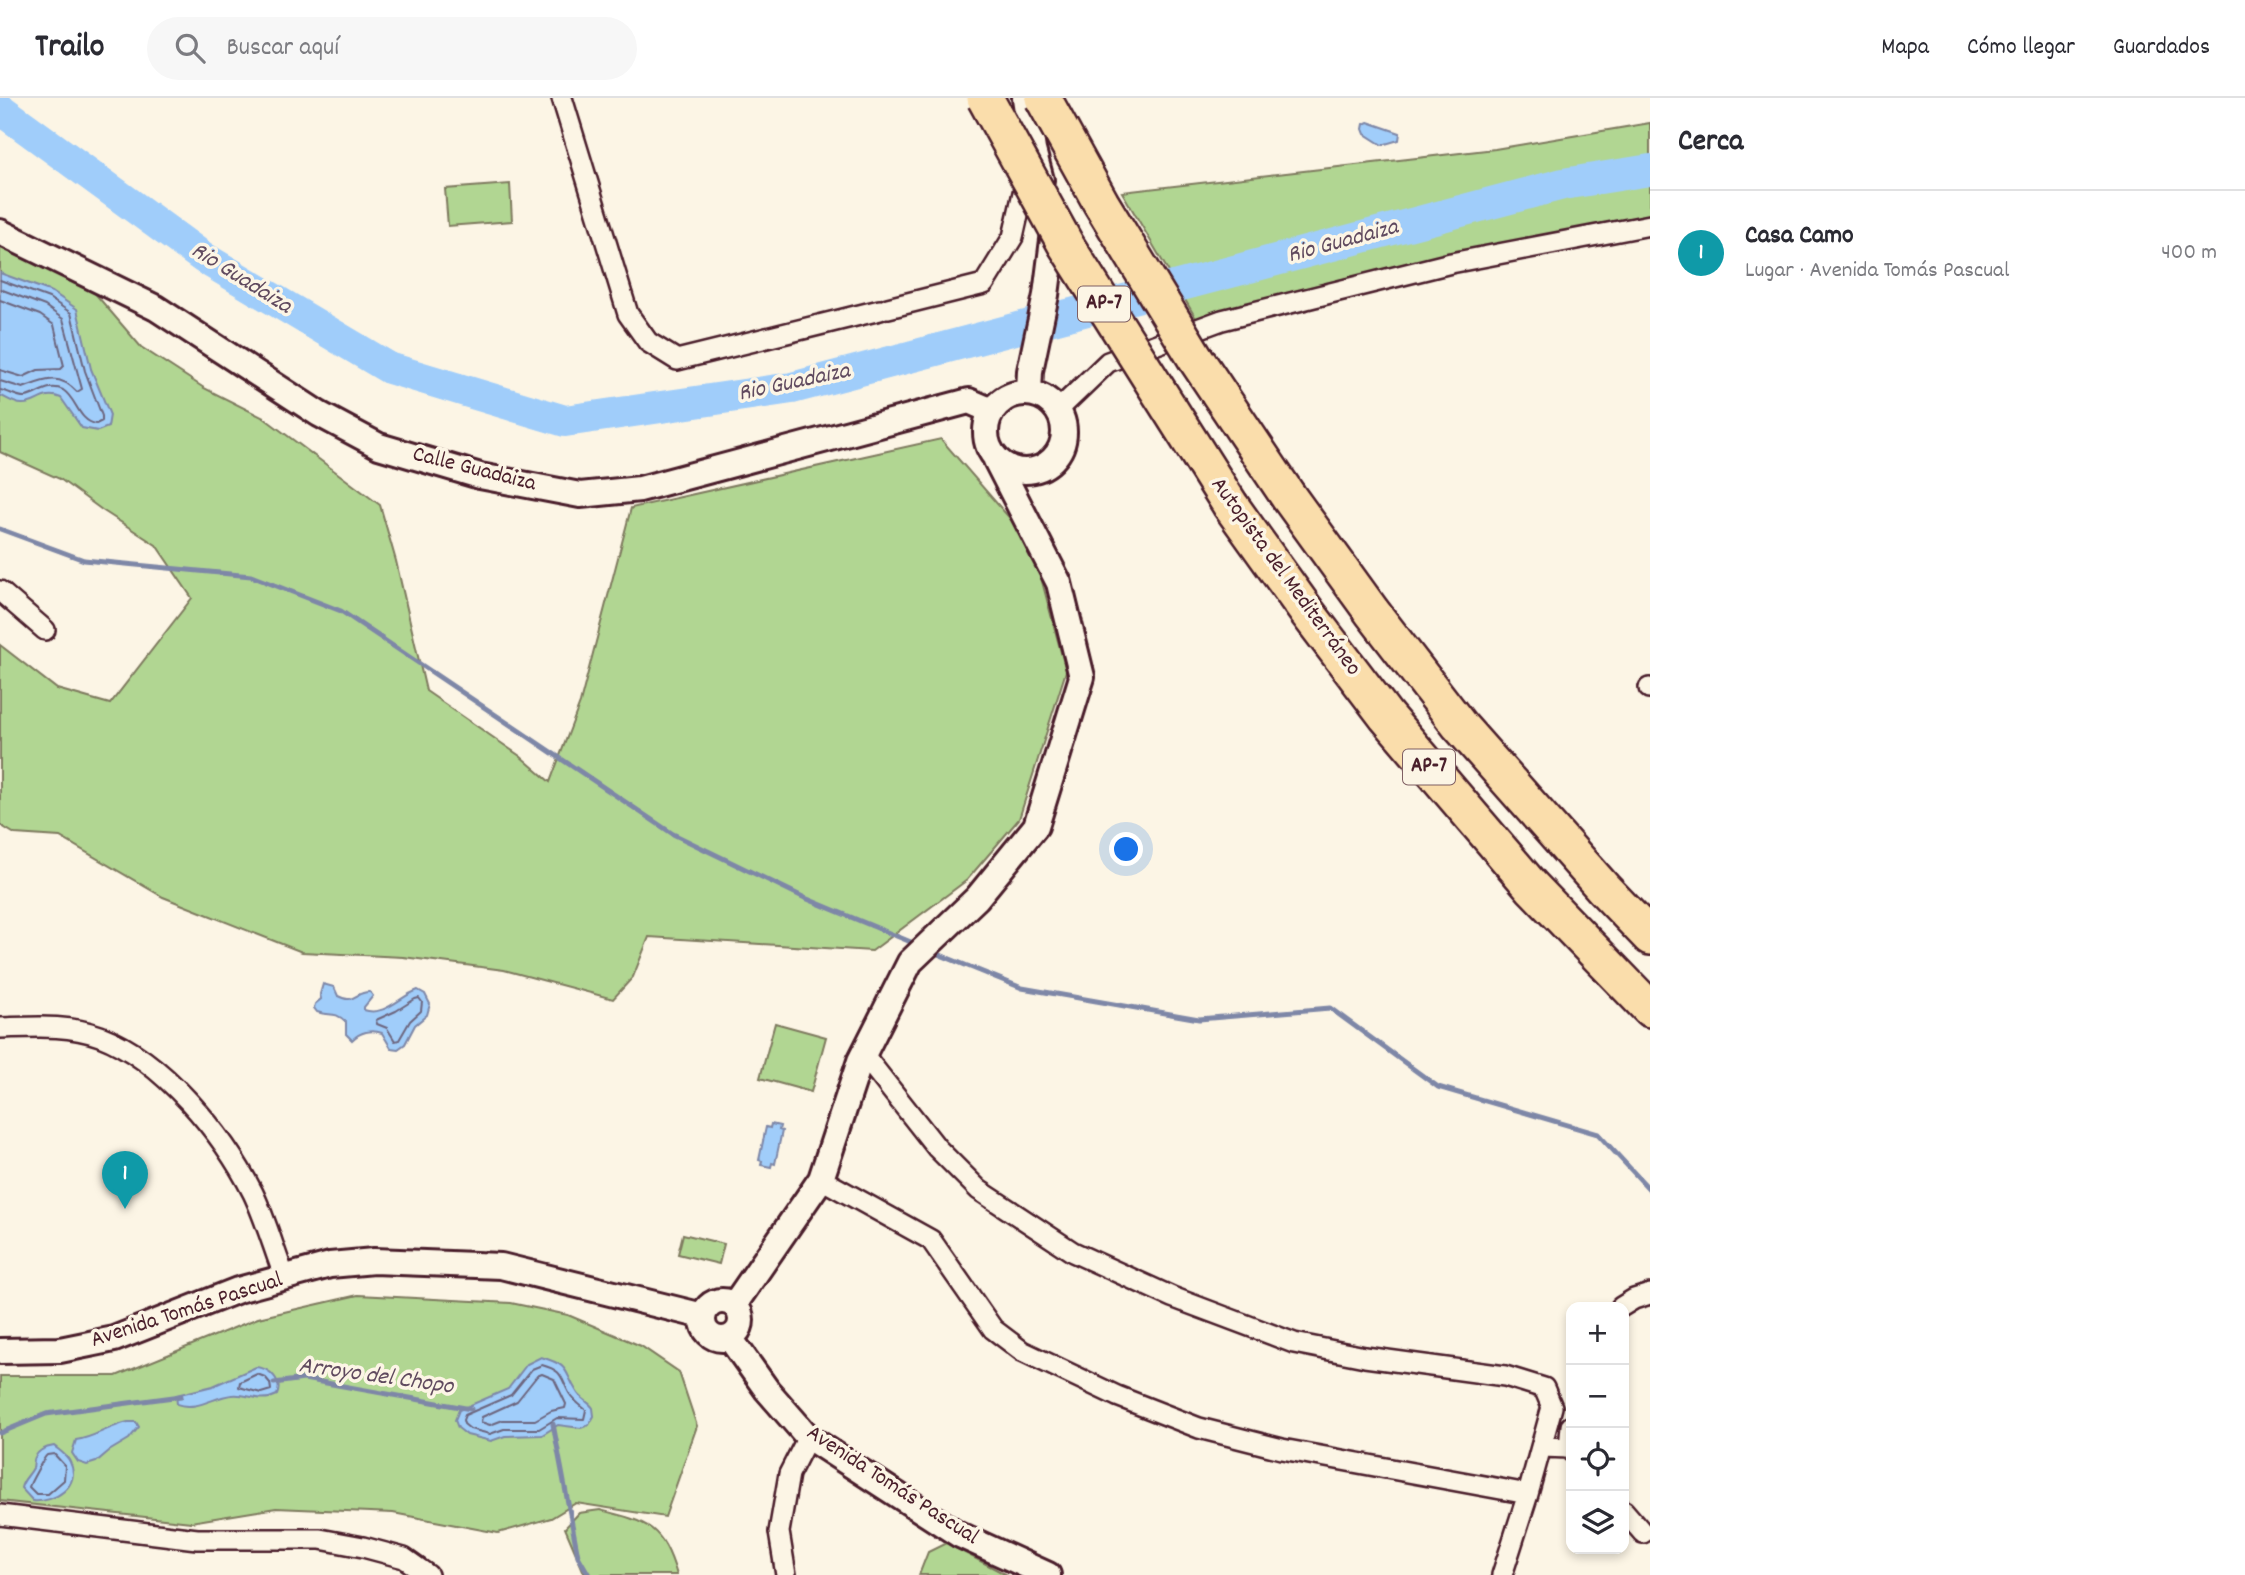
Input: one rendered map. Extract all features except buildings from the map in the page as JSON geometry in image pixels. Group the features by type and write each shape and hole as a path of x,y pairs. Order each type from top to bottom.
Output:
{"highway":[{"name":"Autopista del Mediterráneo","path":"985,98 1066,245 1231,506 1307,612 1386,716 1532,887 1650,1009"},
{"name":"AP-7","path":"1044,98 1101,203 1196,359 1288,496 1459,725 1650,937"}],"street":[{"path":"562,98 628,314 648,342 677,360 984,284 1013,237 1033,150"},
{"path":"734,1305 821,1179 863,1054 910,962 978,898 1035,826 1082,677 1059,583 989,449 986,436 986,423 999,402 1018,393 1030,382 1055,232 1033,150 1025,98"},
{"path":"1058,410 1108,362 1222,320 1451,263 1650,225"},
{"name":"Calle Guadaiza","path":"0,232 156,307 319,414 379,446 480,476 580,495 639,489 969,401 992,411"},
{"path":"996,460 1019,471 1032,471 1044,467 1055,458 1062,447 1065,435 1058,410 1030,382"},
{"path":"0,591 45,630"},
{"path":"0,1028 55,1026 99,1035 139,1056 213,1128 253,1193 285,1278"},
{"path":"863,1054 937,1148 979,1190 1073,1252 1172,1297 1294,1343 1365,1357 1505,1376 1544,1388 1552,1407 1502,1575"},
{"path":"821,1179 931,1240 993,1329 1022,1351 1116,1396 1199,1428 1270,1446 1528,1494"},
{"name":"Avenida Tomás Pascual","path":"0,1351 60,1350 114,1339 238,1290 330,1265 374,1261 500,1266 703,1316"},
{"path":"1629,1302 1650,1294"},
{"path":"715,1302 734,1305 738,1309 740,1328 724,1340 712,1337 704,1328 705,1310 715,1302"},
{"name":"Avenida Tomás Pascual","path":"730,1338 766,1390 808,1437 958,1534 1048,1575"},
{"path":"786,1575 779,1532 789,1475 808,1437"},
{"path":"1542,1447 1566,1449"},
{"path":"0,1516 197,1539 320,1539 404,1558 428,1575"},
{"path":"1629,1517 1643,1533"}],"green space":[{"path":"1650,123 1650,225 1201,327 1122,192 1495,149"},
{"path":"510,184 512,221 448,226 445,189"},
{"path":"0,243 93,291 141,347 204,388 264,418 380,505 426,691 520,756 550,782 580,703 631,508 941,439 1032,544 1066,671 1019,819 967,880 872,951 649,937 633,977 613,999 504,970 403,957 302,952 163,897 60,837 15,834 0,825 0,645 57,689 110,704 192,598 156,545 60,479 0,452"},
{"path":"775,1023 826,1037 811,1092 760,1078"},
{"path":"683,1234 724,1244 719,1264 678,1254"},
{"path":"358,1295 511,1303 568,1315 641,1346 679,1372 697,1426 665,1517 576,1503 551,1518 498,1533 393,1513 276,1508 191,1522 0,1501 0,1376 116,1376 258,1318"},
{"path":"600,1510 630,1518 651,1528 665,1545 677,1575 585,1575 565,1528 579,1513"},
{"path":"946,1543 1007,1575 919,1575 928,1552"}],"water":[{"path":"1368,122 1400,133 1399,140 1382,145 1365,134 1364,124"},
{"path":"0,273 52,292 77,309 91,369 110,415 108,427 98,431 82,428 61,398 55,396 22,404 0,395"},
{"path":"323,984 334,987 338,996 348,999 370,992 373,996 364,1010 379,1011 418,990 425,994 430,1004 427,1015 415,1025 405,1044 398,1049 391,1048 382,1033 374,1031 366,1032 352,1040 346,1034 346,1022 342,1018 317,1012 314,1008 321,999"},
{"path":"771,1124 780,1126 779,1130 782,1131 775,1164 772,1163 771,1167 761,1165 762,1161 759,1160 766,1127 770,1128"},
{"path":"541,1357 562,1366 579,1394 593,1408 594,1416 589,1425 581,1428 558,1425 542,1435 505,1436 491,1441 467,1435 458,1428 455,1420 459,1410 508,1389 527,1364"},
{"path":"256,1367 266,1370 277,1380 277,1395 265,1399 232,1395 192,1406 177,1404 176,1395 213,1386"},
{"path":"128,1422 136,1422 139,1427 129,1439 96,1462 87,1465 78,1462 72,1453 76,1440"},
{"path":"54,1446 69,1460 73,1471 72,1478 64,1491 57,1496 33,1501 21,1488 22,1485 33,1468 37,1454"}],"waterway":[{"name":"Rio Guadaiza","path":"0,109 204,258 389,368 565,421 792,388 1563,184 1650,170"},
{"path":"0,529 84,560 251,576 341,611 673,834 805,898 918,945"},
{"path":"933,952 1022,988 1199,1019 1330,1008 1438,1087 1598,1134 1650,1190"},
{"name":"Arroyo del Chopo","path":"274,1383 304,1379 471,1409"},
{"name":"Arroyo del Chopo","path":"0,1433 46,1414 181,1396"},
{"name":"Arroyo del Chopo","path":"553,1424 578,1556 589,1575"}],"place":[{"name":"Casa Camo","path":"125,1209"}]}
